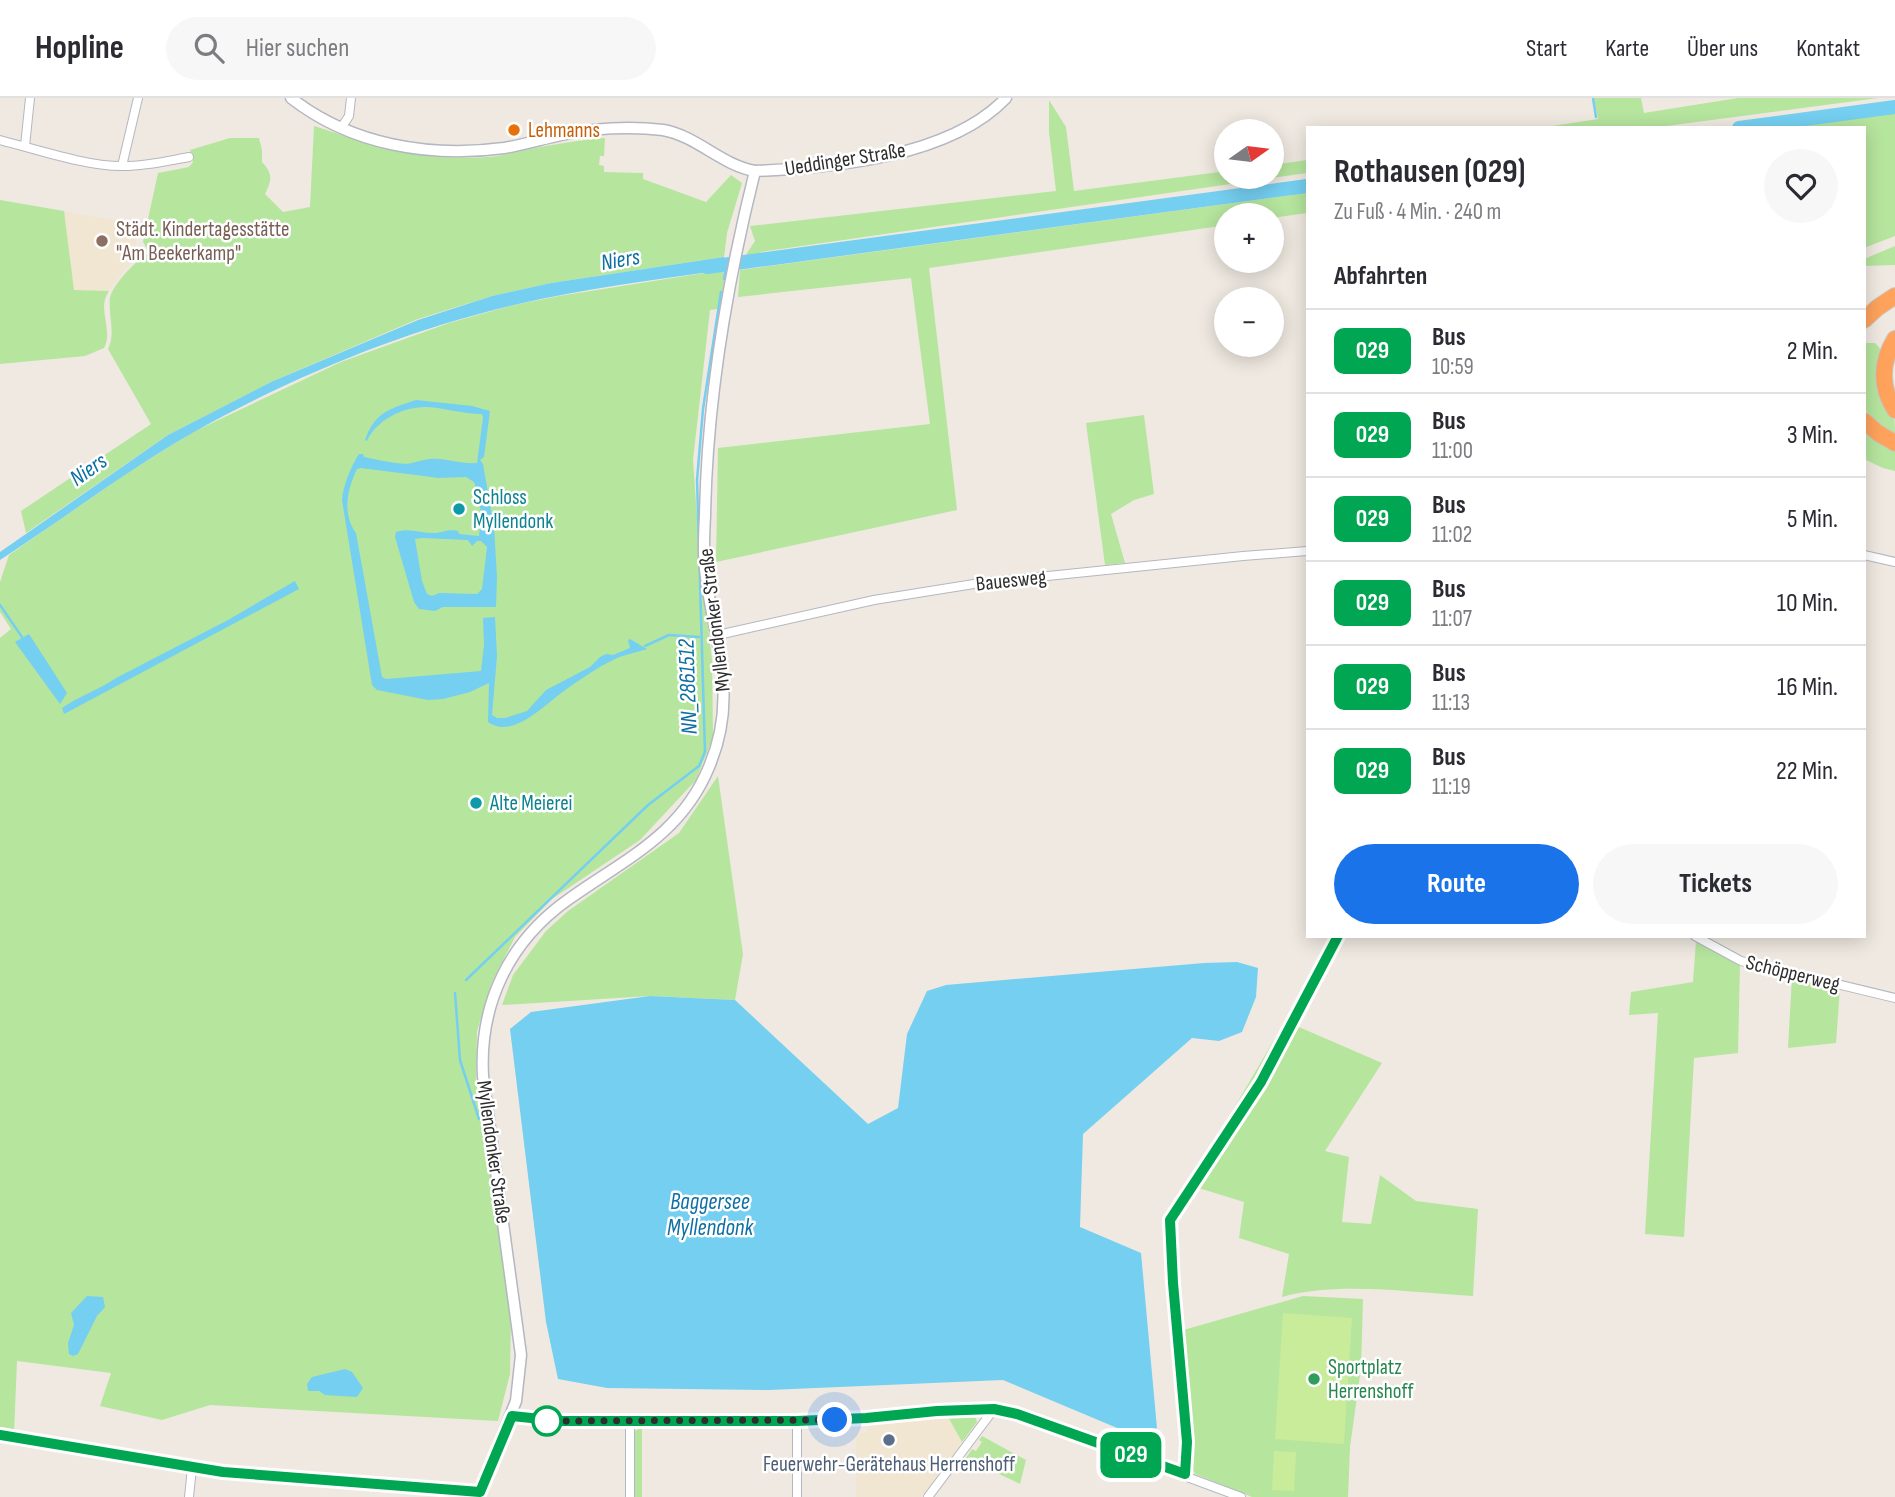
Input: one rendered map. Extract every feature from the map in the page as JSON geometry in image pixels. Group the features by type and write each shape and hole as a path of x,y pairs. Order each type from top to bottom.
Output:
{"highway":[{"path":"1866,318 1877,307 1895,296"},
{"path":"1895,339 1885,360 1884,378 1888,398 1895,410"},
{"path":"1866,423 1895,443"}],"street":[{"path":"25,146 30,98"},
{"path":"122,166 138,98"},
{"path":"291,98 319,118 398,147 424,150 503,148 563,134 607,130 663,130 705,146 738,167 755,171"},
{"path":"341,128 348,116 351,98"},
{"name":"Ueddinger Straße","path":"755,171 871,160 916,149 963,129 1006,98"},
{"path":"0,140 101,164 122,166 189,157"},
{"name":"Myllendonker Straße","path":"479,1495 512,1416 519,1384 521,1355 483,1076 482,1048 489,1009 508,963 538,924 567,900 649,845 668,829 693,798 711,764 721,729 724,690 718,635 705,569 706,474 714,388 735,256 755,171"},
{"name":"Bauesweg","path":"718,635 874,600 980,583 1306,551"},
{"path":"1866,555 1895,562"},
{"path":"1185,1474 1187,1442 1170,1220 1261,1082 1337,938"},
{"name":"Schöpperweg","path":"1699,938 1741,961 1895,998"},
{"path":"512,1416 544,1421 797,1421 994,1409 1017,1414 1185,1474 1241,1497"},
{"path":"928,1497 994,1409"},
{"path":"630,1421 630,1497"},
{"path":"797,1421 797,1497"},
{"path":"0,1435 253,1476 479,1495"},
{"path":"189,1497 192,1468"}],"shaded area":[{"name":"Städt. Kindertagesstätte \"Am Beekerkamp\"","path":"64,211 138,225 134,257 109,291 74,290"},
{"path":"947,1415 962,1442 921,1497 856,1497 856,1434 867,1432 867,1423"}],"green space":[{"path":"1594,98 1641,98 1644,113 1738,98 1878,98 1666,126 1552,126 1598,119"},
{"path":"1049,100 1066,127 1074,191 1214,173 1214,186 761,252 754,258 745,256 755,241 750,226 1056,191 1049,132"},
{"path":"1895,113 1895,236 1866,247 1866,126 1801,126"},
{"path":"314,126 399,151 464,158 605,138 604,156 600,156 599,165 604,166 604,172 643,173 643,179 706,202 731,175 742,183 727,233 724,257 551,283 492,296 418,319 271,382 168,435 26,533 21,511 151,424 108,349 112,331 110,298 115,286 126,272 150,253 143,242 158,173 189,167 193,162 190,150 230,138 259,138 262,162 270,177 265,194 283,212 310,207"},
{"path":"1306,160 1306,173 1284,176 1284,163"},
{"path":"1306,193 1306,213 1284,216 1284,203 1233,203"},
{"path":"0,200 64,211 74,290 109,291 104,305 107,341 104,348 85,356 0,364"},
{"path":"1214,206 1214,227 929,268 957,510 716,562 718,448 930,424 911,278 738,297 740,270"},
{"path":"1895,246 1895,265 1866,266 1866,258"},
{"path":"723,270 724,308 710,310 693,460 701,573 712,659 713,737 696,780 640,840 552,899 515,937 492,982 477,1031 476,1079 511,1311 510,1374 498,1421 210,1405 162,1420 100,1406 111,1373 17,1361 14,1432 0,1430 0,638 11,629 0,612 0,582 9,555 133,469 195,431 341,362 449,323 514,305"},
{"path":"1866,343 1875,343 1885,360 1891,386 1895,436 1875,423 1866,411"},
{"path":"1144,415 1154,494 1134,500 1111,514 1125,563 1105,565 1086,423"},
{"path":"1866,434 1895,450 1895,471 1866,460"},
{"path":"718,776 743,954 735,1000 650,996 502,1005 513,975 546,931 568,911 679,833"},
{"path":"1696,941 1740,965 1738,1053 1694,1058 1684,1237 1645,1234 1658,1013 1629,1015 1631,992 1693,982"},
{"path":"1792,977 1840,988 1836,1043 1788,1048"},
{"path":"1285,1021 1382,1063 1325,1151 1349,1157 1342,1222 1371,1224 1380,1175 1416,1201 1478,1209 1473,1296 1352,1289 1304,1292 1282,1297 1289,1254 1239,1238 1244,1202 1189,1185"},
{"path":"1303,1296 1363,1299 1361,1368 1350,1447 1348,1497 1252,1497 1195,1474 1190,1465 1180,1331"},
{"name":"Sportplatz Herrenshoff","path":"1283,1313 1352,1318 1344,1444 1275,1439"},
{"path":"974,1414 977,1422 962,1442 947,1415"},
{"path":"642,1428 642,1497 635,1497 634,1433"},
{"path":"982,1436 1026,1460 1020,1484 966,1458 972,1449 976,1451 982,1442 979,1440"},
{"path":"1274,1451 1296,1452 1294,1491 1272,1490"}],"water":[{"path":"724,257 723,270 514,305 431,328 350,357 271,392 194,432 0,560 0,552 168,435 271,382 418,320 492,296 551,283"},
{"path":"416,400 472,406 490,411 484,457 480,460 483,464 494,527 496,607 443,607 435,611 419,609 414,602 395,537 396,532 406,530 439,533 454,530 459,534 479,536 481,513 474,482 466,477 439,478 357,469 349,493 348,510 356,533 382,677 386,679 481,671 483,618 495,617 497,656 492,715 505,718 527,711 546,690 590,667 600,657 630,648 630,639 647,649 619,657 602,666 528,718 508,727 488,722 489,683 470,692 428,700 377,690 372,685 342,500 350,470 359,454 402,464 435,459 477,463 482,414 434,408 409,409 384,421 371,433 367,441 365,440 378,417","holes":["415,539 468,540 472,546 481,541 487,547 482,589 477,594 427,594 422,581"]},
{"path":"295,581 299,589 64,714 62,708 228,620"},
{"path":"29,634 67,693 60,704 15,642"},
{"name":"Baggersee Myllendonk","path":"1237,962 1258,968 1256,997 1242,1032 1219,1041 1192,1038 1083,1134 1080,1227 1141,1253 1157,1428 1141,1438 1003,1380 769,1390 607,1388 558,1379 546,1322 510,1029 531,1012 650,996 735,1000 868,1124 898,1108 907,1034 927,991 946,985"},
{"path":"87,1296 103,1297 105,1307 97,1316 78,1354 73,1356 69,1354 68,1343 74,1325 71,1313"},
{"path":"345,1369 352,1372 363,1388 357,1397 308,1391 307,1384 312,1377"}],"waterway":[{"path":"1593,98 1596,117"},
{"name":"Niers","path":"1754,126 1895,107"},
{"name":"Niers","path":"707,267 1306,186"},
{"name":"NN_2861512","path":"724,279 726,264"},
{"name":"NN_2861512","path":"466,980 648,805 699,766 705,752 697,480 703,409 721,292"},
{"path":"0,605 24,640"},
{"path":"645,646 669,635 699,637"},
{"name":"NN_2861512","path":"455,993 460,1060 479,1119"}],"bus line":[{"name":"029","path":"0,1435 253,1476 480,1492 512,1416 560,1421 797,1421 983,1409 1017,1414 1185,1474 1187,1442 1170,1220 1261,1082 1337,938"}],"place":[{"name":"Lehmanns","path":"514,130"},
{"name":"Städt. Kindertagesstätte \"Am Beekerkamp\"","path":"102,241"},
{"name":"Schloss Myllendonk","path":"459,509"},
{"name":"Alte Meierei","path":"476,803"},
{"name":"Sportplatz Herrenshoff","path":"1314,1379"},
{"name":"Feuerwehr-Gerätehaus Herrenshoff","path":"889,1440"}],"route":[{"path":"547,1421 544,1421 835,1420"}]}
